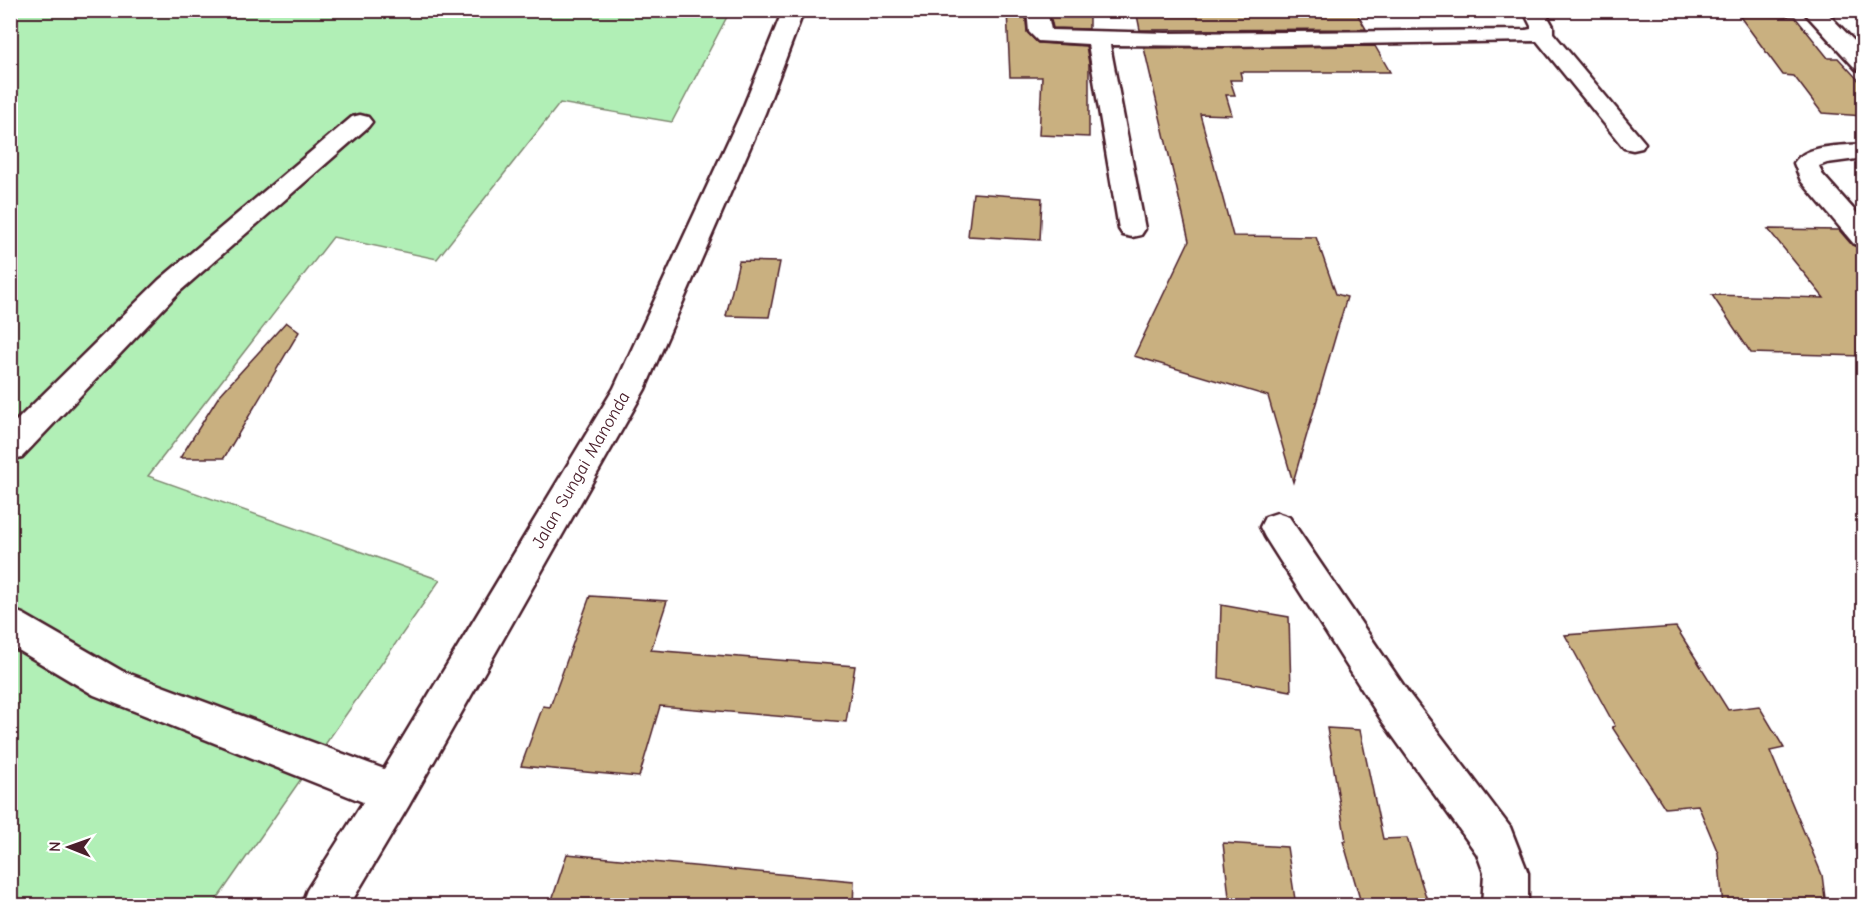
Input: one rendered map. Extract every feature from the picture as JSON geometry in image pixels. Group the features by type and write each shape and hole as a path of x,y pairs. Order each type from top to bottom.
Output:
{"street":[{"name":"Jalan Sungai Manonda","path":"323,906 393,794 629,389 753,113 794,10"},
{"path":"1037,10 1040,33 1043,35 1098,38 1230,40 1542,34"},
{"path":"1533,10 1542,26 1542,34 1633,143"},
{"path":"1812,10 1863,64"},
{"path":"1098,38 1132,229"},
{"path":"10,448 169,286 360,122"},
{"path":"1863,151 1822,156 1806,163 1810,176 1863,238"},
{"path":"1277,526 1396,708 1495,842 1506,873 1505,906"},
{"path":"10,625 108,683 393,794"}],"green space":[{"path":"10,11 730,11 672,122 560,103 437,259 333,237 148,476 440,580 213,905 11,905"}],"building":[{"path":"1007,10 1025,10 1027,32 1038,43 1086,46 1089,63 1089,137 1039,135 1042,77 1010,77"},
{"path":"1049,10 1089,10 1089,29 1053,28"},
{"path":"1136,10 1355,10 1366,29 1140,30"},
{"path":"1738,14 1795,17 1828,58 1838,58 1863,85 1863,116 1822,113 1794,76 1783,75"},
{"path":"1375,46 1390,72 1240,72 1242,80 1230,80 1235,95 1226,95 1232,115 1200,114 1233,236 1316,237 1336,294 1347,297 1293,482 1268,396 1134,356 1189,241 1144,48"},
{"path":"973,193 1042,198 1040,240 968,236"},
{"path":"1768,229 1839,230 1852,245 1863,248 1863,356 1751,353 1712,295 1824,298"},
{"path":"739,261 780,262 769,317 726,316"},
{"path":"286,322 299,332 224,458 180,458 219,396"},
{"path":"590,596 667,601 651,650 855,666 846,722 660,706 639,777 521,766 543,706 550,707"},
{"path":"1221,605 1289,617 1291,691 1219,678"},
{"path":"1676,627 1728,710 1759,706 1784,748 1770,751 1822,875 1826,906 1723,906 1718,853 1698,805 1665,808 1612,727 1615,726 1565,635"},
{"path":"1327,728 1360,730 1383,839 1407,838 1429,906 1362,906 1343,841 1346,841"},
{"path":"1223,843 1287,847 1296,906 1230,906"},
{"path":"567,854 854,881 853,906 550,906"}]}
